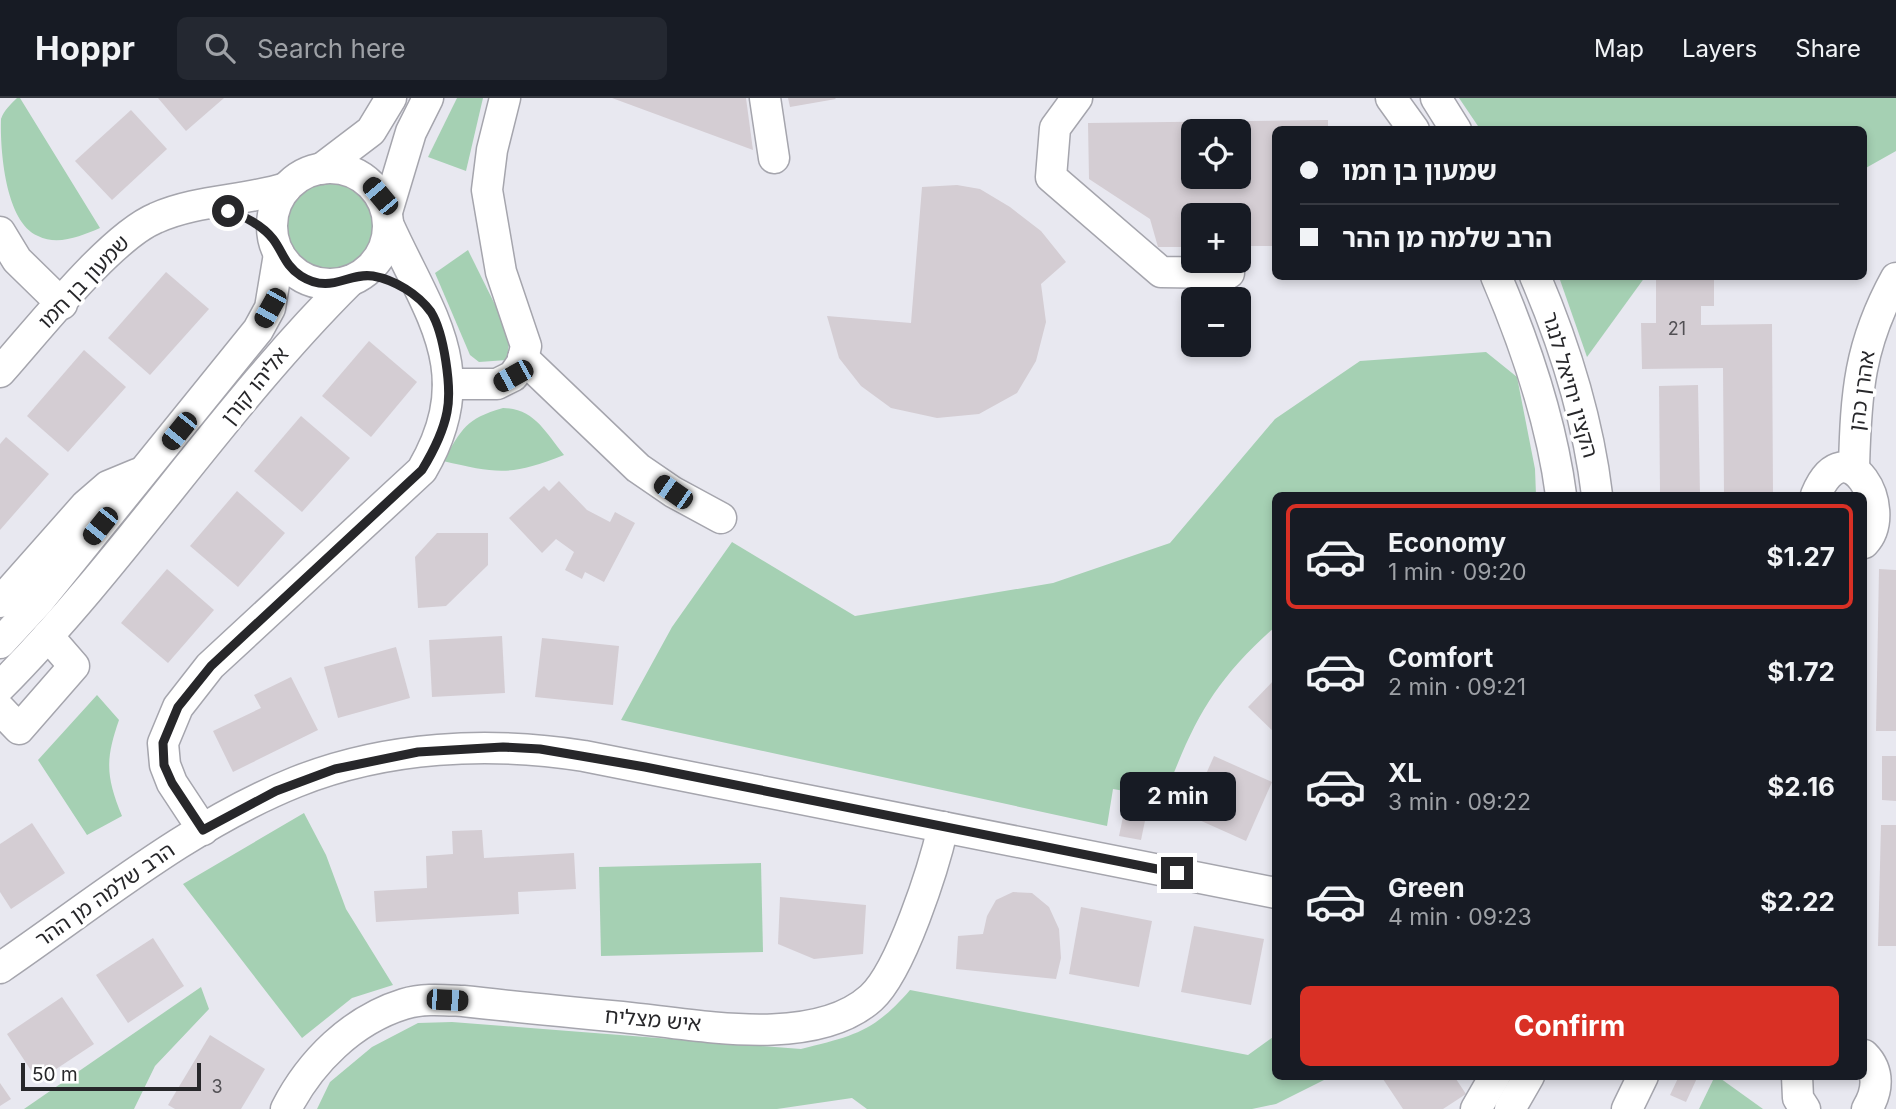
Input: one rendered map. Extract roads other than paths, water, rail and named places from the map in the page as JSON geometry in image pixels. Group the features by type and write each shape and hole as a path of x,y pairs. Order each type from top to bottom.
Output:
{"street":[{"path":"391,98 371,131 321,169 296,179 286,188 274,212 276,247 302,277 334,285 372,276 407,289 431,313"},
{"path":"355,279 376,263 386,246 388,219 411,132 428,98"},
{"path":"448,384 497,384 513,376 526,346 501,272 487,190 492,150 505,98"},
{"path":"765,98 774,158"},
{"path":"1077,98 1055,128 1051,177 1161,272 1181,272"},
{"path":"1391,98 1411,126"},
{"path":"1436,98 1454,126"},
{"path":"203,830 172,783 164,765 163,743 168,723 190,688 211,666 422,470 437,445 448,410 444,353 431,313 380,196 362,178 338,169 321,169"},
{"name":"שמעון בן חמו","path":"0,372 125,237 158,217 181,210 286,188"},
{"name":"שמעון בן חמו","path":"181,210 210,208 241,215 276,247"},
{"path":"0,232 17,260 62,304"},
{"name":"אליהו קורן","path":"0,643 147,470 258,330 270,308 276,247"},
{"name":"אהרן כהן","path":"1854,467 1856,401 1862,358 1881,306 1896,278"},
{"name":"אליהו קורן","path":"0,687 48,636 293,340 355,279"},
{"name":"הקצין יחיאל לנגר","path":"1498,280 1532,368 1560,492"},
{"name":"הקצין יחיאל לנגר","path":"1537,280 1566,357 1593,464 1597,492"},
{"path":"523,358 638,468 673,492 721,518"},
{"path":"1818,492 1829,476 1854,467 1877,476 1885,485 1894,510 1882,531 1867,541"},
{"path":"0,602 86,505 108,486 147,470"},
{"path":"0,709 19,729 74,666 48,636"},
{"name":"הרב שלמה מן ההר","path":"0,968 203,830 267,796 335,769 418,752 503,747 540,749 645,767 1272,892"},
{"name":"איש מצליח","path":"286,1109 325,1053 378,1014 406,1003 431,1000 463,1001 750,1029 818,1023 849,1014 873,996 890,970 911,924 943,827"},
{"path":"1867,1060 1875,1072 1876,1085 1867,1109"},
{"path":"1476,1109 1493,1080"},
{"path":"1510,1109 1527,1080"},
{"path":"1627,1109 1641,1080"},
{"path":"1797,1080 1798,1098 1805,1109"}]}
